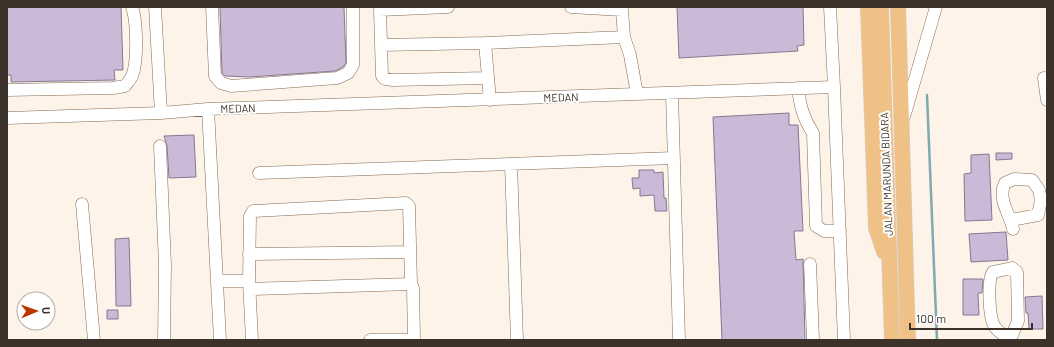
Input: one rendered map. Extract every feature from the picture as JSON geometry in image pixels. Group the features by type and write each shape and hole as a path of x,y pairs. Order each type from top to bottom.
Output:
{"main road":[{"path":"868,7 876,228 889,264"},
{"name":"JALAN MARUNDA BIDARA","path":"881,7 892,340"},
{"name":"JALAN MARUNDA BIDARA","path":"898,7 910,337"}],"street":[{"path":"7,90 113,88 125,86 132,76 135,60 135,36 132,7"},
{"path":"155,7 161,112"},
{"path":"212,7 215,76 221,83 231,86 337,78 348,73 354,65 353,7"},
{"path":"448,7 380,8 382,76 385,79 393,80 488,78"},
{"path":"571,7 622,8 624,37 630,55 636,94"},
{"path":"830,7 844,340"},
{"path":"902,125 936,7"},
{"path":"381,45 485,43 624,37"},
{"path":"485,43 490,100"},
{"path":"1044,78 1047,100"},
{"name":"MEDAN","path":"7,118 208,109 834,87"},
{"path":"798,88 800,108 813,133 816,226 824,231 840,231"},
{"path":"672,93 679,340"},
{"name":"MEDAN","path":"208,109 220,340"},
{"path":"160,146 165,265 164,340"},
{"path":"259,173 674,158"},
{"path":"512,164 517,340"},
{"path":"1014,179 1032,180 1044,200 1038,215 1012,225 1003,201 1004,186 1008,181 1014,179"},
{"path":"82,204 94,340"},
{"path":"252,340 250,216 253,211 406,204 409,206 414,340"},
{"path":"250,254 410,252"},
{"path":"810,264 813,340"},
{"path":"1012,268 1017,272 1018,280 1018,321 1010,339 994,327 991,319 990,278 993,272 1012,268"},
{"path":"217,280 250,285 411,284"},
{"path":"370,340 411,340"}],"building":[{"path":"7,7 121,7 123,70 114,70 115,80 11,82 11,75 7,75"},
{"path":"220,7 344,7 346,63 343,67 335,71 250,77 225,76 222,73"},
{"path":"677,7 803,7 804,45 797,46 798,51 679,58"},
{"path":"789,113 789,125 798,125 803,231 794,231 796,260 803,259 805,340 722,340 713,117"},
{"path":"194,135 196,177 169,178 167,146 164,136"},
{"path":"996,153 1012,153 1012,159 996,160"},
{"path":"989,154 992,220 965,221 964,174 971,173 971,155"},
{"path":"639,170 654,170 654,173 663,172 664,198 666,198 667,211 655,211 654,195 640,196 640,188 633,189 632,178 639,178"},
{"path":"1006,232 1008,260 971,262 969,234"},
{"path":"129,238 131,306 116,306 115,239"},
{"path":"963,279 983,279 982,293 978,293 979,315 963,315"},
{"path":"1042,296 1043,329 1029,329 1025,297"},
{"path":"107,310 118,310 118,319 107,319"}],"waterway":[{"path":"927,95 937,340"}]}
